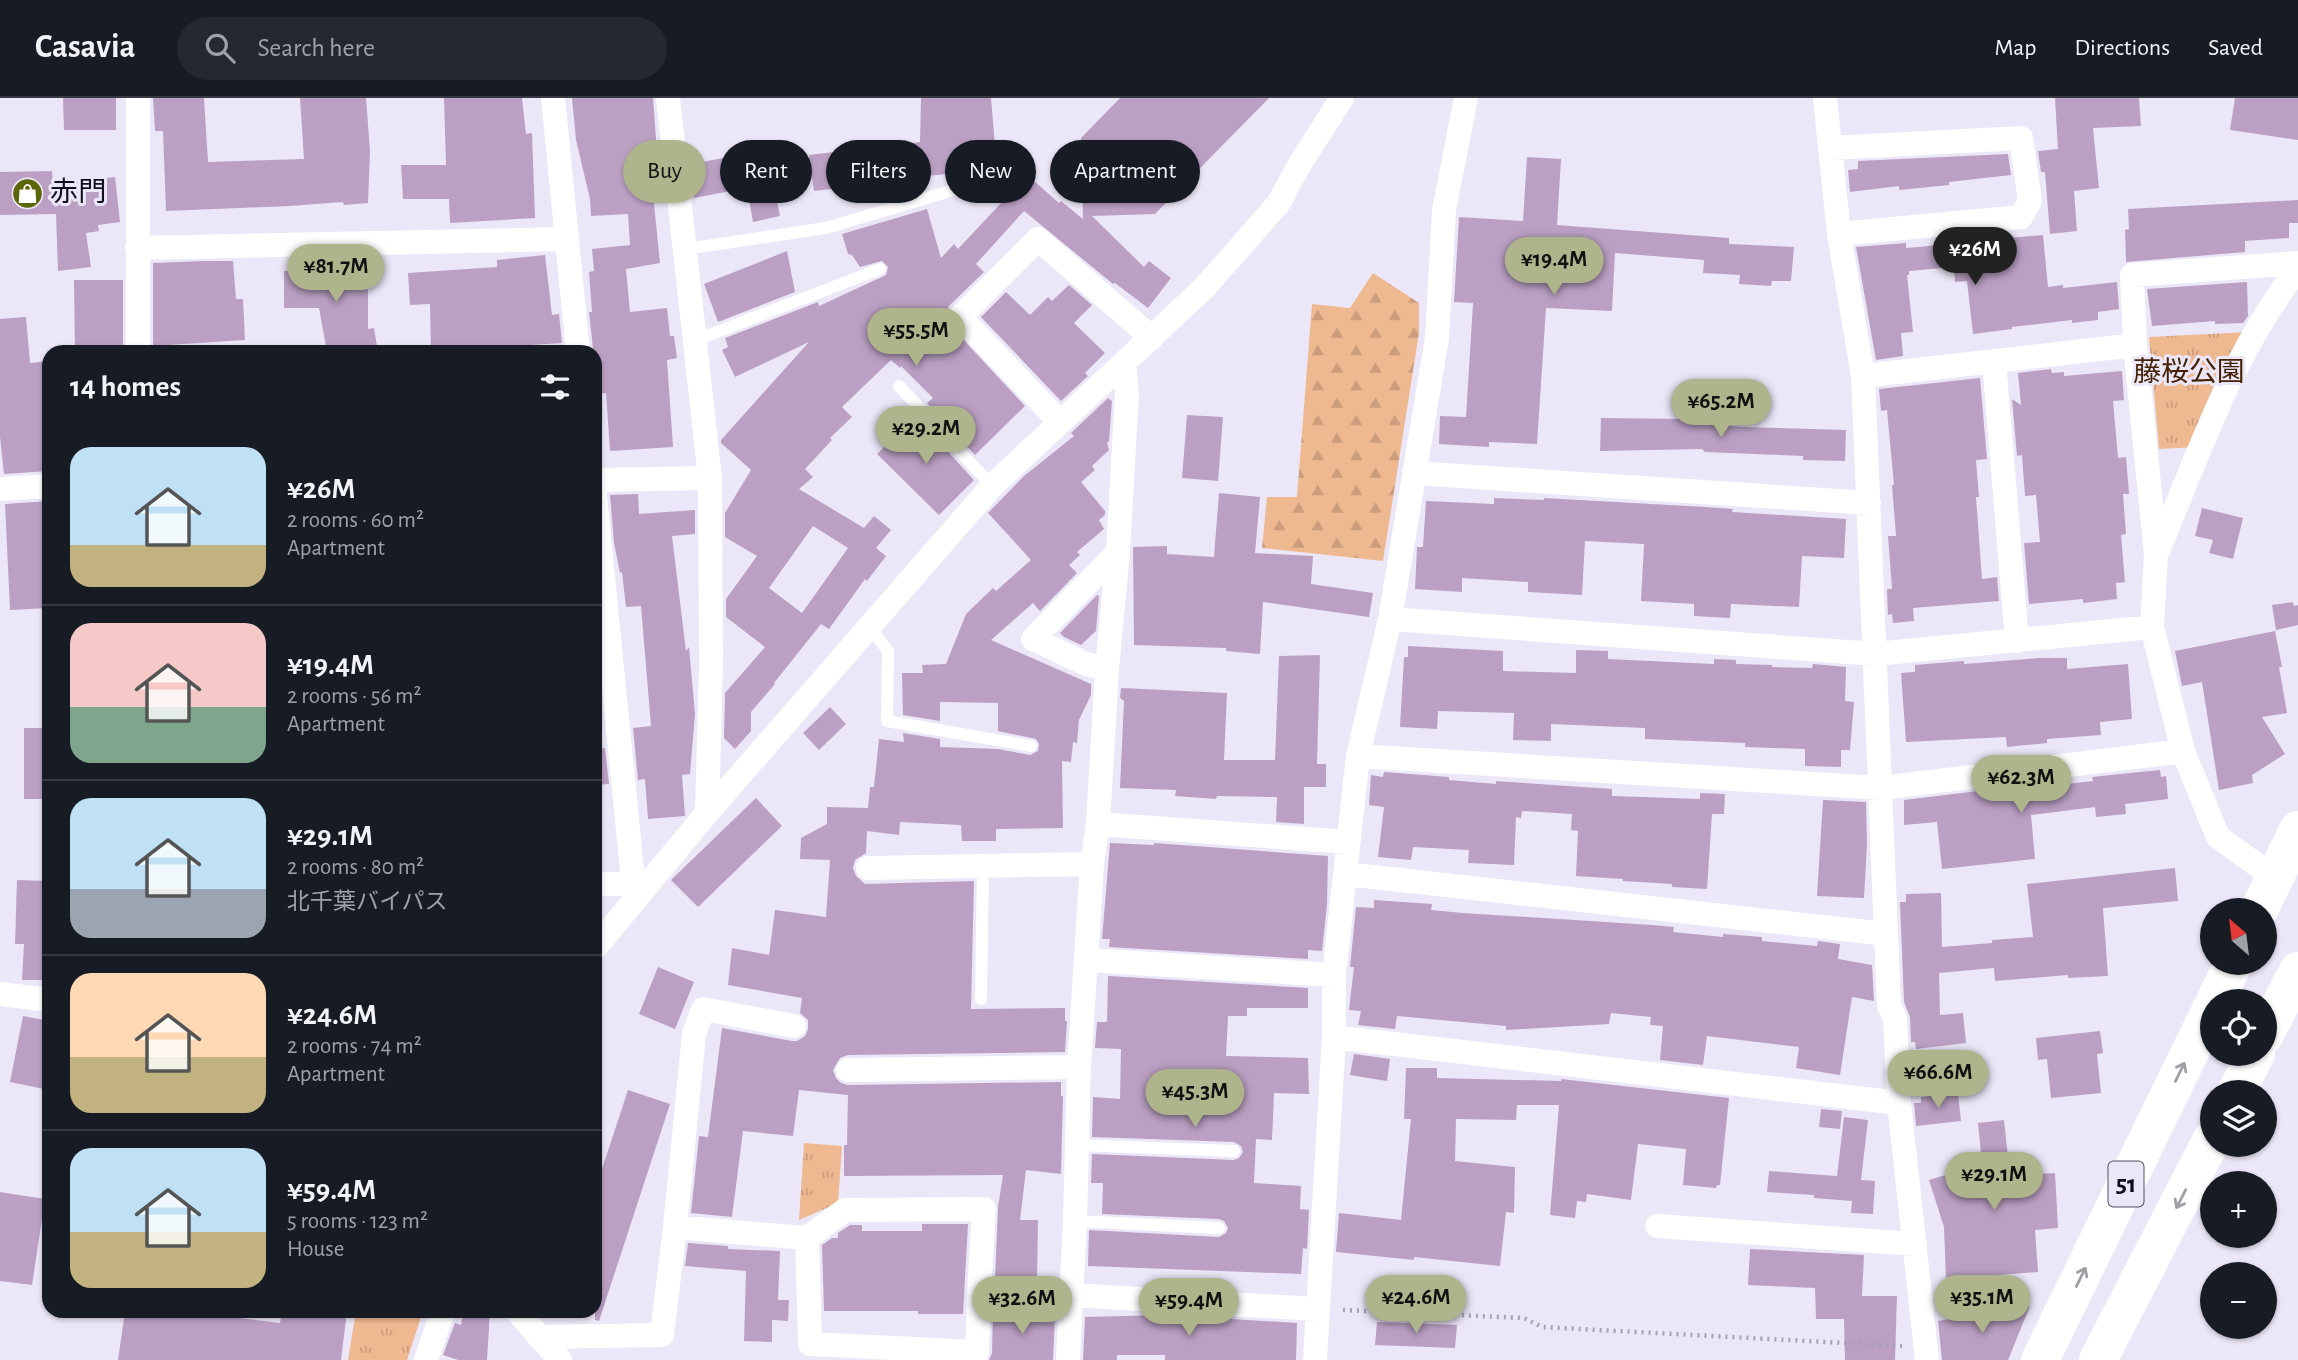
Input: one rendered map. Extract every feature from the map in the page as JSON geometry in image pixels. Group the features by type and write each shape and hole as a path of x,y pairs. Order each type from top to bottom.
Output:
{"highway":[{"path":"2267,894 2298,830"},
{"path":"2277,1011 2298,971"},
{"name":"51","path":"2040,1360 2200,1032"},
{"name":"51","path":"2098,1360 2203,1157"}],"street":[{"path":"138,98 138,345"},
{"path":"553,98 577,345"},
{"path":"668,98 710,478 711,665 707,813"},
{"path":"602,938 634,892 707,813 992,486 1204,288 1278,204 1342,98"},
{"path":"1315,1360 1334,1037 1334,975 1358,756 1390,619 1437,338 1444,210 1466,98"},
{"path":"1825,98 1839,234 1863,376 1889,1006 1895,1018 1899,1104 1926,1354"},
{"path":"1830,148 2021,138 2031,201 2021,217 1839,234"},
{"path":"137,248 565,239"},
{"path":"1060,422 960,317 1038,239 1152,338"},
{"path":"2267,894 2218,837 2183,751 2152,627 2156,554 2132,275 2298,263"},
{"path":"2156,554 2233,372 2280,292 2298,269"},
{"path":"1863,376 2136,345"},
{"path":"1994,361 2017,641"},
{"path":"1068,1360 1079,1068 1092,864 1098,824 1107,670 1118,552 1127,393 1124,364"},
{"path":"1414,473 1869,503"},
{"path":"602,480 710,478"},
{"path":"0,489 42,486"},
{"path":"1107,670 1086,664 1032,639 1118,552"},
{"path":"602,568 634,892"},
{"path":"1390,619 1875,654 2152,627"},
{"path":"1358,756 1881,788 2183,751"},
{"path":"1098,824 1348,842"},
{"path":"868,869 1092,864"},
{"path":"1346,874 1886,934"},
{"path":"602,885 634,892"},
{"path":"1086,961 1334,975"},
{"path":"0,994 42,999"},
{"path":"539,1337 662,1335 694,1034 703,1009 794,1026"},
{"path":"1334,1037 1899,1104"},
{"path":"848,1070 1079,1068"},
{"path":"675,1227 807,1238 845,1210 984,1209 977,1352 810,1344 807,1238"},
{"path":"1657,1226 1914,1244"},
{"path":"979,1294 1070,1295 1318,1309"},
{"path":"426,1360 441,1318"},
{"path":"523,1318 559,1360"}],"lane":[{"path":"685,249 827,228 945,193"},
{"path":"696,340 880,269"},
{"path":"899,386 992,486"},
{"path":"870,627 888,651 887,721 1031,746"},
{"path":"981,999 983,866"},
{"path":"1077,1145 1234,1151"},
{"path":"1075,1221 1219,1228"}],"path":[{"path":"1318,1309 1524,1318 1542,1327 1926,1354"}],"green space":[{"path":"1373,273 1419,303 1419,333 1383,561 1262,548 1267,497 1297,497 1312,304 1350,308"},
{"name":"藤桜公園","path":"2249,332 2196,447 2159,449 2149,337"},
{"path":"804,1143 842,1146 838,1203 799,1220"},
{"path":"355,1318 421,1318 407,1360 348,1360"}],"building":[{"path":"63,98 116,98 116,130 64,130"},
{"path":"153,98 204,98 208,162 304,159 300,98 366,98 370,151 368,203 166,211 163,131 155,131"},
{"path":"444,98 522,98 526,134 532,133 535,218 450,223 449,199 403,199 401,165 446,165"},
{"path":"572,98 653,98 656,140 623,140 623,203 654,203 660,263 626,269 630,312 667,308 670,336 674,336 677,358 667,360 673,447 610,451 606,393 602,394 602,345 593,345 589,272 594,271 592,249 630,245 628,214 591,216 590,199 576,140"},
{"path":"921,98 991,98 995,140 945,140 945,174 931,176 931,140 920,140"},
{"path":"1120,98 1269,98 1200,168 1200,140 1081,140"},
{"path":"2055,98 2139,98 2141,126 2093,128 2099,188 2074,191 2077,231 2050,234 2045,172 2041,172 2038,151 2058,149"},
{"path":"2235,98 2298,98 2298,140 2230,130"},
{"path":"826,153 826,190 814,191 812,155"},
{"path":"2008,154 2011,175 1949,182 1949,185 1899,190 1899,186 1850,192 1848,170 1858,169 1858,161"},
{"path":"1527,157 1561,159 1557,225 1729,238 1729,244 1794,247 1791,281 1772,281 1771,286 1739,284 1740,275 1703,273 1704,260 1615,253 1612,311 1546,308 1537,444 1489,442 1489,447 1439,444 1440,416 1466,417 1473,303 1454,302 1459,217 1523,221"},
{"path":"720,159 720,193 706,196 706,161"},
{"path":"52,171 53,185 115,177 120,222 98,225 99,231 86,233 91,267 58,271 56,214 0,215 0,172"},
{"path":"1036,183 1050,195 1050,203 1063,203 1083,219 1083,203 1166,203 1155,214 1092,216 1144,267 1149,261 1171,278 1148,308 1113,284 1024,211 976,264 984,272 949,306 946,321 1025,406 975,455 927,403 933,398 901,366 900,368 891,360 842,407 852,417 830,438 832,440 805,469 813,477 799,489 864,528 874,516 891,530 876,548 886,556 867,581 865,579 829,629 821,624 751,712 751,731 735,749 724,738 725,693 765,647 726,617 726,599 757,556 725,537 725,513 751,470 721,443 721,440 809,342 735,377 722,350 728,347 725,338 818,302 819,306 886,275 888,267 882,261 860,267 852,255 848,254 842,234 927,209 941,258 954,244 958,249 1001,203 1036,203","holes":["813,526 848,548 802,613 769,588"]},
{"path":"2298,200 2298,223 2289,223 2289,238 2245,241 2245,252 2126,262 2125,230 2129,229 2128,209"},
{"path":"750,203 778,203 780,216 753,222"},
{"path":"2043,235 2048,287 2117,282 2119,309 2098,312 2098,320 2072,323 2072,320 1973,334 1967,281 1955,282 1954,267 1909,271 1907,275 1913,332 1901,333 1903,356 1876,360 1856,247 1906,243 1906,248 1951,244 1951,239 1973,236 1973,241"},
{"path":"787,251 795,292 718,322 704,284"},
{"path":"545,255 552,315 559,314 562,343 431,345 430,304 410,305 408,273 497,267 497,260"},
{"path":"368,258 368,329 374,328 377,345 326,345 319,308 284,308 284,271 344,272 344,259"},
{"path":"233,261 236,299 243,299 245,340 153,345 153,263"},
{"path":"74,280 123,280 123,345 75,345"},
{"path":"2247,282 2248,316 2243,323 2215,324 2215,321 2152,326 2147,289"},
{"path":"1069,285 1092,305 1074,323 1105,353 1085,373 1088,376 1061,401 981,317 1006,292 1030,315 1048,297 1052,301"},
{"path":"26,317 30,363 42,362 42,471 4,474 0,437 0,319"},
{"path":"2051,369 2052,373 2064,372 2064,376 2122,371 2124,400 2113,401 2118,458 2126,457 2129,494 2123,494 2126,534 2121,535 2125,582 2116,583 2117,599 2029,604 2024,543 2040,542 2036,495 2025,496 2022,455 2017,456 2012,399 2021,405 2018,373"},
{"path":"1980,378 1987,459 1976,460 1982,579 1997,577 1999,601 1913,608 1914,621 1893,623 1892,614 1888,615 1887,589 1892,589 1888,536 1896,536 1894,485 1887,410 1881,411 1879,389"},
{"path":"1108,398 1112,401 1107,443 1109,450 1092,466 1095,470 1081,482 1105,511 1105,515 1099,520 1104,529 1077,552 1080,555 1069,565 1077,573 1040,611 1033,603 991,640 1091,684 1091,695 1079,720 1077,743 1073,742 1071,762 1062,761 1063,828 996,829 996,841 962,841 961,825 900,822 899,835 867,831 866,853 855,860 853,868 856,876 865,884 974,881 971,1009 1065,1008 1065,1052 848,1055 840,1058 833,1070 841,1083 848,1085 1061,1082 1061,1174 1026,1170 1020,1220 1038,1220 1037,1280 995,1280 998,1207 1003,1175 844,1176 848,1095 799,1090 793,1136 743,1131 732,1217 691,1213 699,1136 708,1137 722,1028 792,1041 805,1036 808,1029 808,1020 800,1013 802,998 728,985 732,948 769,955 775,910 826,917 830,860 800,859 801,838 827,824 827,807 868,808 870,787 874,787 879,739 904,742 903,733 940,739 940,747 998,749 1030,755 1038,751 1039,744 1036,739 998,731 998,703 940,702 940,721 903,715 902,673 923,673 922,665 946,664 966,614 993,588 996,591 1031,560 988,513 1024,476 1074,436 1071,433"},
{"path":"1187,415 1223,417 1218,481 1182,478"},
{"path":"915,416 974,480 939,515 877,454"},
{"path":"1601,418 1686,419 1686,423 1742,427 1846,430 1845,461 1803,460 1803,456 1705,452 1702,449 1600,451"},
{"path":"1219,493 1260,497 1255,553 1313,556 1311,584 1373,593 1369,617 1263,602 1260,654 1226,651 1226,648 1134,645 1133,547 1167,546 1167,554 1214,557"},
{"path":"638,494 639,514 695,510 695,534 672,536 686,651 689,647 695,714 690,774 682,775 685,816 648,819 645,779 638,780 633,728 651,726 641,606 626,607 622,572 620,573 614,543 610,495"},
{"path":"1494,498 1544,498 1705,507 1733,509 1732,512 1846,519 1844,558 1802,556 1799,607 1731,604 1730,618 1694,616 1694,604 1641,601 1644,544 1585,541 1582,595 1528,592 1528,582 1462,578 1462,592 1415,589 1417,547 1423,547 1426,501 1494,504"},
{"path":"42,501 42,608 10,610 5,504"},
{"path":"2202,508 2243,518 2233,559 2209,553 2213,540 2195,536"},
{"path":"1097,595 1096,631 1081,645 1064,637 1060,633"},
{"path":"2293,602 2294,606 2298,605 2298,625 2276,630 2272,605"},
{"path":"2275,631 2287,713 2262,717 2285,754 2252,775 2253,783 2219,790 2202,682 2182,686 2175,651"},
{"path":"1408,646 1503,651 1503,671 1576,673 1576,650 1608,651 1608,659 1714,664 1714,659 1772,667 1812,668 1813,664 1846,667 1845,701 1854,702 1850,750 1841,750 1841,767 1805,766 1805,749 1745,747 1745,743 1645,739 1645,728 1551,724 1551,741 1513,740 1514,713 1438,711 1437,729 1400,727 1404,657 1408,657"},
{"path":"1320,655 1317,764 1326,764 1326,787 1304,787 1304,824 1276,822 1277,797 1217,796 1216,799 1175,796 1176,790 1120,788 1124,701 1120,698 1121,688 1227,693 1224,760 1275,760 1279,656"},
{"path":"2067,658 2067,669 2128,664 2132,719 2100,722 2101,735 2047,739 2047,743 2007,747 2006,737 1906,742 1901,673 1915,672 1915,665"},
{"path":"830,707 846,724 819,750 803,733"},
{"path":"24,728 42,728 42,799 24,799"},
{"path":"602,748 605,748 609,784 602,784"},
{"path":"2160,770 2161,777 2166,776 2168,799 2125,804 2126,814 2096,817 2095,807 2031,815 2035,859 1942,869 1937,822 1904,825 1904,800 2093,781 2092,777"},
{"path":"1384,772 1496,784 1496,781 1612,789 1612,796 1700,799 1700,793 1725,794 1724,814 1712,814 1707,889 1576,876 1578,831 1571,830 1572,814 1522,811 1521,818 1516,817 1514,865 1468,863 1469,850 1413,847 1411,860 1378,857 1384,807 1369,805 1371,775 1383,777"},
{"path":"756,798 782,826 698,907 671,880"},
{"path":"1823,800 1866,802 1864,898 1817,896"},
{"path":"1110,843 1154,843 1328,856 1322,951 1308,950 1308,959 1109,947 1110,939 1102,939"},
{"path":"2175,868 2178,901 2103,908 2108,976 2068,978 2068,975 1995,981 1994,968 1939,973 1940,1015 1963,1013 1966,1043 1916,1049 1915,1042 1911,1042 1910,1017 1904,1002 1900,902 1906,902 1906,894 1941,893 1942,947 1992,943 1992,940 2033,937 2027,884"},
{"path":"17,880 42,881 42,980 22,980 24,944 15,944"},
{"path":"1374,900 1432,904 1431,910 1674,927 1673,932 1723,937 1723,934 1762,937 1762,941 1817,946 1818,941 1840,944 1838,959 1872,965 1874,1001 1852,997 1840,1075 1796,1068 1799,1047 1707,1036 1703,1065 1660,1060 1663,1026 1650,1025 1651,1017 1611,1013 1609,1024 1506,1030 1506,1026 1397,1016 1395,1029 1358,1025 1361,1011 1349,1010 1356,907 1374,908"},
{"path":"658,967 694,982 675,1029 639,1014"},
{"path":"1108,976 1308,988 1308,1008 1247,1008 1247,1016 1228,1016 1226,1056 1308,1058 1309,1094 1274,1093 1272,1140 1256,1139 1254,1183 1301,1186 1300,1209 1309,1210 1307,1249 1303,1248 1301,1274 1088,1266 1089,1230 1219,1237 1226,1233 1228,1228 1224,1221 1219,1219 1102,1214 1103,1183 1091,1183 1092,1154 1234,1160 1243,1152 1241,1146 1234,1142 1092,1137 1093,1097 1120,1099 1121,1049 1095,1048 1097,1022 1107,1022"},
{"path":"23,1016 42,1020 42,1089 10,1082"},
{"path":"2100,1031 2103,1053 2097,1054 2101,1093 2051,1098 2047,1059 2038,1060 2036,1038"},
{"path":"1354,1054 1390,1059 1387,1081 1350,1075"},
{"path":"1406,1068 1437,1068 1437,1078 1561,1079 1729,1098 1720,1185 1716,1188 1683,1185 1686,1149 1638,1144 1631,1200 1587,1194 1586,1202 1577,1201 1575,1218 1550,1215 1559,1105 1517,1105 1516,1120 1456,1119 1455,1161 1515,1167 1514,1213 1506,1212 1500,1266 1336,1252 1339,1213 1401,1220 1411,1119 1404,1119"},
{"path":"628,1090 670,1104 602,1312 602,1169"},
{"path":"1958,1093 1961,1121 1916,1126 1914,1103 1921,1103 1921,1097"},
{"path":"1821,1109 1842,1111 1840,1129 1819,1127"},
{"path":"1844,1117 1868,1120 1861,1180 1875,1181 1873,1214 1851,1213 1852,1201 1767,1192 1769,1171 1837,1176"},
{"path":"2004,1120 2010,1176 2055,1173 2058,1228 2035,1230 2038,1272 1946,1279 1944,1227 1929,1180 1982,1164 1978,1123"},
{"path":"0,1192 42,1199 42,1219 32,1285 0,1281"},
{"path":"922,1224 968,1224 963,1314 824,1311 822,1245 832,1238 838,1238 838,1233 850,1225 862,1225 862,1231 922,1231"},
{"path":"688,1243 728,1246 728,1249 780,1251 778,1300 789,1300 788,1321 772,1320 772,1342 744,1341 746,1271 685,1266"},
{"path":"1750,1249 1864,1255 1862,1296 1897,1296 1895,1360 1845,1360 1844,1319 1816,1319 1815,1288 1748,1285"},
{"path":"2030,1306 2008,1360 1942,1360 1938,1321"},
{"path":"993,1310 1037,1310 1037,1318 1055,1317 1053,1360 989,1360 992,1353"},
{"path":"1166,1315 1297,1323 1296,1360 1165,1360 1165,1355 1117,1355 1117,1360 1083,1360 1085,1317"},
{"path":"124,1318 238,1318 280,1323 281,1318 346,1318 341,1360 118,1360"},
{"path":"462,1318 490,1318 487,1360 458,1360 443,1355 455,1323 461,1325"},
{"path":"1377,1322 1457,1325 1455,1348 1375,1345"}],"place":[{"name":"赤門","path":"27,193"}]}
